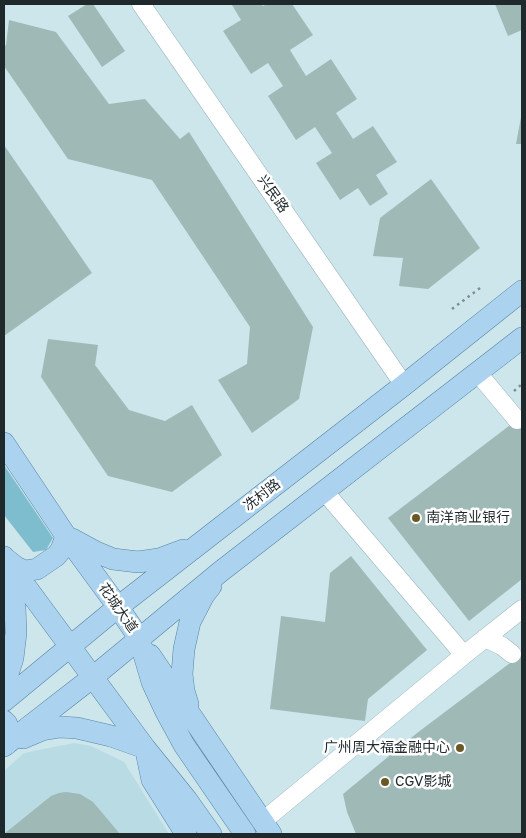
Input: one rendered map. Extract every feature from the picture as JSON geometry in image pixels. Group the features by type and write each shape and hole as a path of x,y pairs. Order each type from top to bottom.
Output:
{"main road":[{"name":"冼村路","path":"4,701 118,607 522,291"},
{"path":"5,745 92,677 220,572 522,338"},
{"name":"花城大道","path":"4,443 66,536 139,638 152,682 166,712 184,745 245,834"},
{"path":"4,557 16,568 26,570 37,569 56,556 61,550 66,536 113,559 138,562 159,559 200,544 203,561 220,572"},
{"path":"4,557 211,834"},
{"path":"4,557 15,607 16,633 13,658 4,684"},
{"path":"193,718 184,692 182,674 184,649 190,622 204,595 220,572"},
{"path":"139,638 267,828"},
{"path":"4,721 7,724 8,734 5,745"},
{"path":"5,745 42,730 60,727 77,728 111,736 145,748"},
{"path":"145,748 152,780 186,834"}],"street":[{"name":"兴民路","path":"141,4 404,385"},
{"path":"477,372 517,420"},
{"path":"324,491 464,655"},
{"path":"267,828 464,655 522,609"},
{"path":"485,638 502,646 512,654"}],"path":[{"path":"452,309 480,288"},
{"path":"514,391 522,384"}],"shaded area":[{"path":"4,465 53,538 46,550 33,552 4,515"},
{"path":"74,743 91,746 124,762 169,834 4,834 4,771 24,753"}],"building":[{"path":"87,4 93,4 125,51 102,67 68,16"},
{"path":"261,4 263,6 267,4 292,4 313,35 290,50 306,76 331,59 357,99 336,113 353,139 373,126 397,162 376,175 388,194 370,206 358,188 340,200 316,163 332,153 315,127 296,140 268,96 283,86 268,63 251,74 223,31 241,20 232,5"},
{"path":"495,4 522,4 522,30 508,36"},
{"path":"9,20 56,32 109,104 145,99 180,139 189,132 313,327 299,399 252,433 218,380 247,364 250,327 152,180 68,159 4,66 4,47 6,45"},
{"path":"521,117 522,144 516,144"},
{"path":"4,145 92,273 4,336"},
{"path":"431,179 480,248 428,289 399,286 403,258 373,256 380,218"},
{"path":"48,339 98,345 95,365 129,410 165,421 192,405 222,455 172,492 108,476 41,377"},
{"path":"522,416 522,579 469,621 388,518"},
{"path":"351,556 427,650 368,699 365,721 270,709 281,616 325,622 330,573"},
{"name":"广州周大福金融中心","path":"522,654 522,834 356,834 347,812 343,794 417,733"},
{"path":"66,792 80,794 93,802 120,834 4,834 51,796"}],"place":[{"name":"南洋商业银行","path":"416,518"},
{"name":"广州周大福金融中心","path":"460,748"},
{"name":"CGV影城","path":"385,782"}]}
